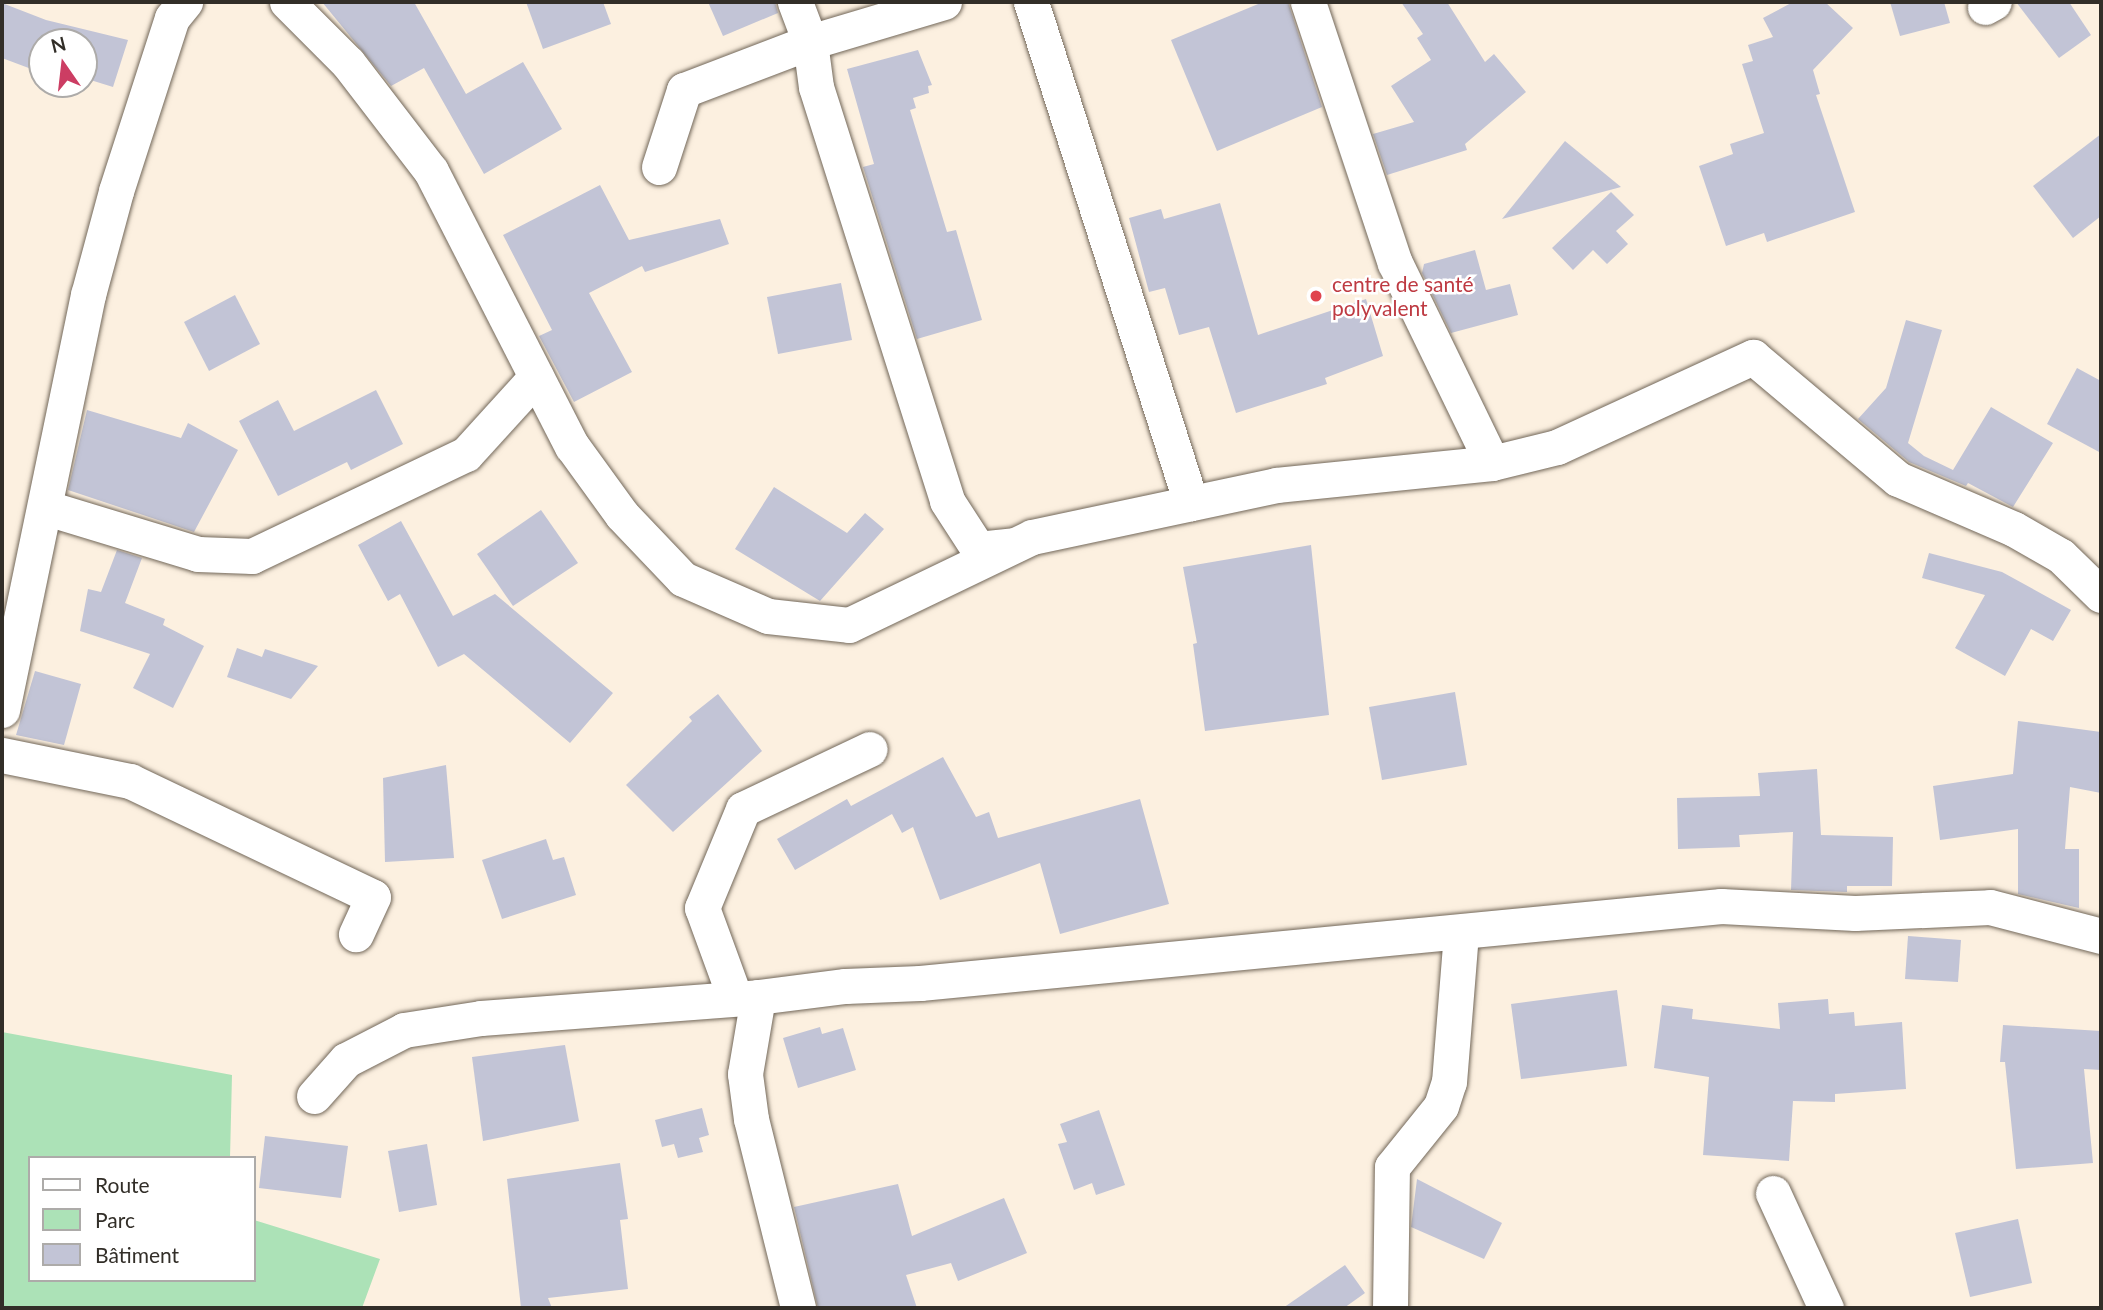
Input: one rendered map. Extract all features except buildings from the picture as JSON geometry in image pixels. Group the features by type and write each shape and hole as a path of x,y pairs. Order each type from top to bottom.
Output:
{"street":[{"path":"2,710 47,508 65,397 116,191 172,18 185,2"},
{"path":"287,2 348,63 431,171 572,446 622,515 683,579 768,616 849,625 1017,544"},
{"path":"795,2 810,42 816,87 947,501 978,549 1017,544 1276,485 1492,463 1557,447 1753,356 1898,479 2014,529 2061,556 2101,595"},
{"path":"659,167 684,90 810,42 944,2"},
{"path":"1031,2 1191,503"},
{"path":"1308,2 1395,262 1492,463"},
{"path":"47,508 198,554 252,556 466,454 536,377"},
{"path":"798,1308 751,1119 745,1074 746,998 702,908 743,809 870,749"},
{"path":"2,755 130,781 373,897 356,934"},
{"path":"314,1096 346,1060 404,1030 481,1018 746,998 845,986 920,983 1461,934 1721,906 1855,913 1990,907 2101,936"},
{"path":"1390,1308 1392,1167 1441,1106 1449,1083 1461,934"},
{"path":"1773,1193 1826,1308"}],"green space":[{"path":"2,1032 232,1075 230,1156 28,1156 28,1282 256,1282 256,1221 380,1259 362,1308 2,1308"}],"place":[{"name":"centre de santé polyvalent","path":"1316,296"}]}
